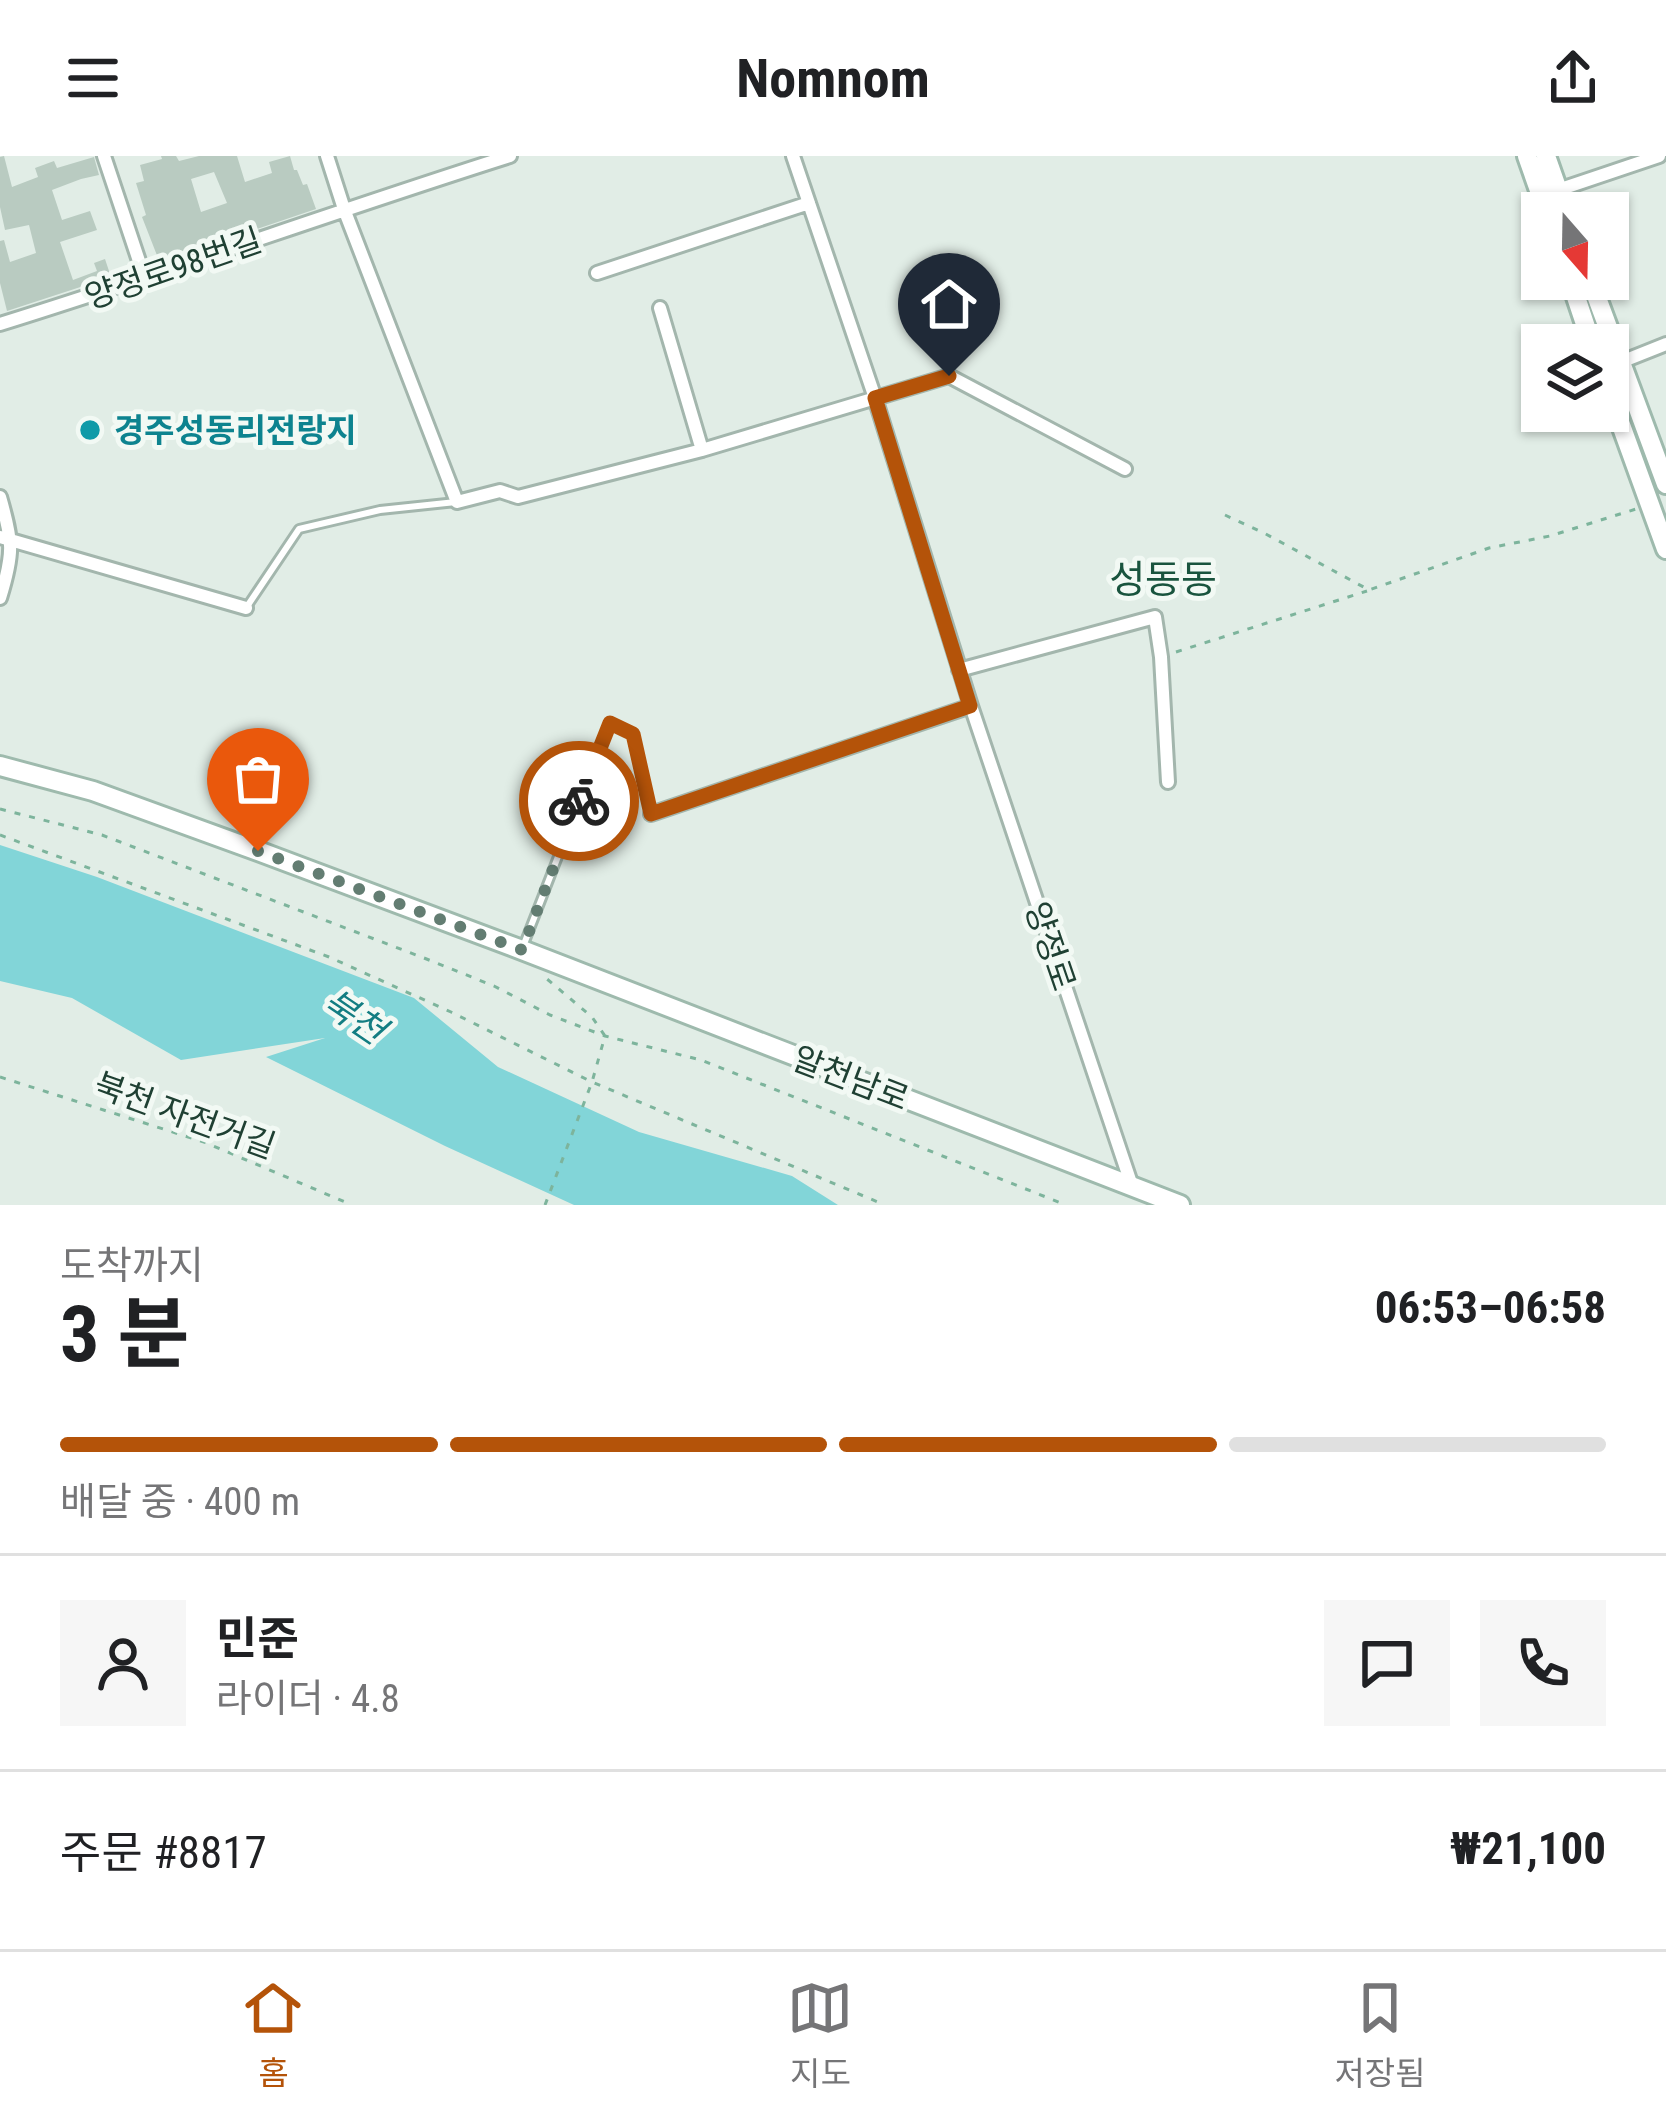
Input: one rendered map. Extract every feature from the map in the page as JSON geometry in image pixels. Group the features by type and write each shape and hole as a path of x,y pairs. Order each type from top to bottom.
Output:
{"street":[{"path":"104,156 145,279"},
{"path":"327,156 457,502 500,491 518,497 702,450 949,376 1125,470"},
{"path":"344,208 510,156"},
{"name":"양정로","path":"793,156 875,398 970,706 1132,1186"},
{"path":"1527,156 1540,192"},
{"path":"1546,156 1558,190 1659,156"},
{"path":"597,273 809,203"},
{"name":"양정로98번길","path":"0,324 145,279 344,208"},
{"path":"660,308 702,450"},
{"path":"1629,359 1666,344"},
{"path":"1629,384 1666,484"},
{"path":"1624,432 1666,549"},
{"path":"0,497 11,563 0,598"},
{"path":"6,537 246,608"},
{"path":"959,670 1155,616 1168,782"},
{"path":"651,814 970,706"},
{"name":"알천남로","path":"0,766 93,791 522,950 1180,1205"}],"lane":[{"path":"246,608 299,529 380,510 457,502"},
{"path":"522,950 610,723 633,734 651,814"}],"path":[{"path":"1160,657 1490,548 1550,536 1650,504"},
{"path":"1225,514 1369,590"},
{"path":"0,809 123,843 494,986 604,1036 700,1060 1066,1205"},
{"path":"0,836 329,957 592,1082 885,1205"},
{"path":"522,950 550,983 592,1017 604,1036 592,1082 544,1205"},
{"name":"북천 자전거길","path":"0,1077 204,1142 352,1205"}],"water":[{"name":"북천","path":"0,845 97,877 414,998 498,1067 639,1132 792,1176 838,1205 574,1205 266,1057 325,1038 181,1060 72,998 0,981"}],"building":[{"path":"4,156 12,187 38,177 35,168 54,161 57,168 94,157 99,175 52,190 62,220 90,211 97,230 60,242 73,280 97,271 94,263 105,259 111,277 7,311 0,283 0,241 4,240 10,262 36,253 29,225 5,230 0,207 0,157"},
{"path":"237,156 245,182 272,173 269,162 290,156 316,209 165,260 158,258 142,217 146,215 136,183 144,181 140,165 162,159","holes":["214,172 227,203 201,212 191,179"]}],"way so far":[{"path":"258,851 522,950 579,801"}],"place":[{"name":"경주성동리전랑지","path":"90,430"}],"district":[{"name":"성동동","path":"1163,579"}],"route":[{"path":"579,801 610,723 633,734 651,814 970,706 875,398 949,376"}]}
